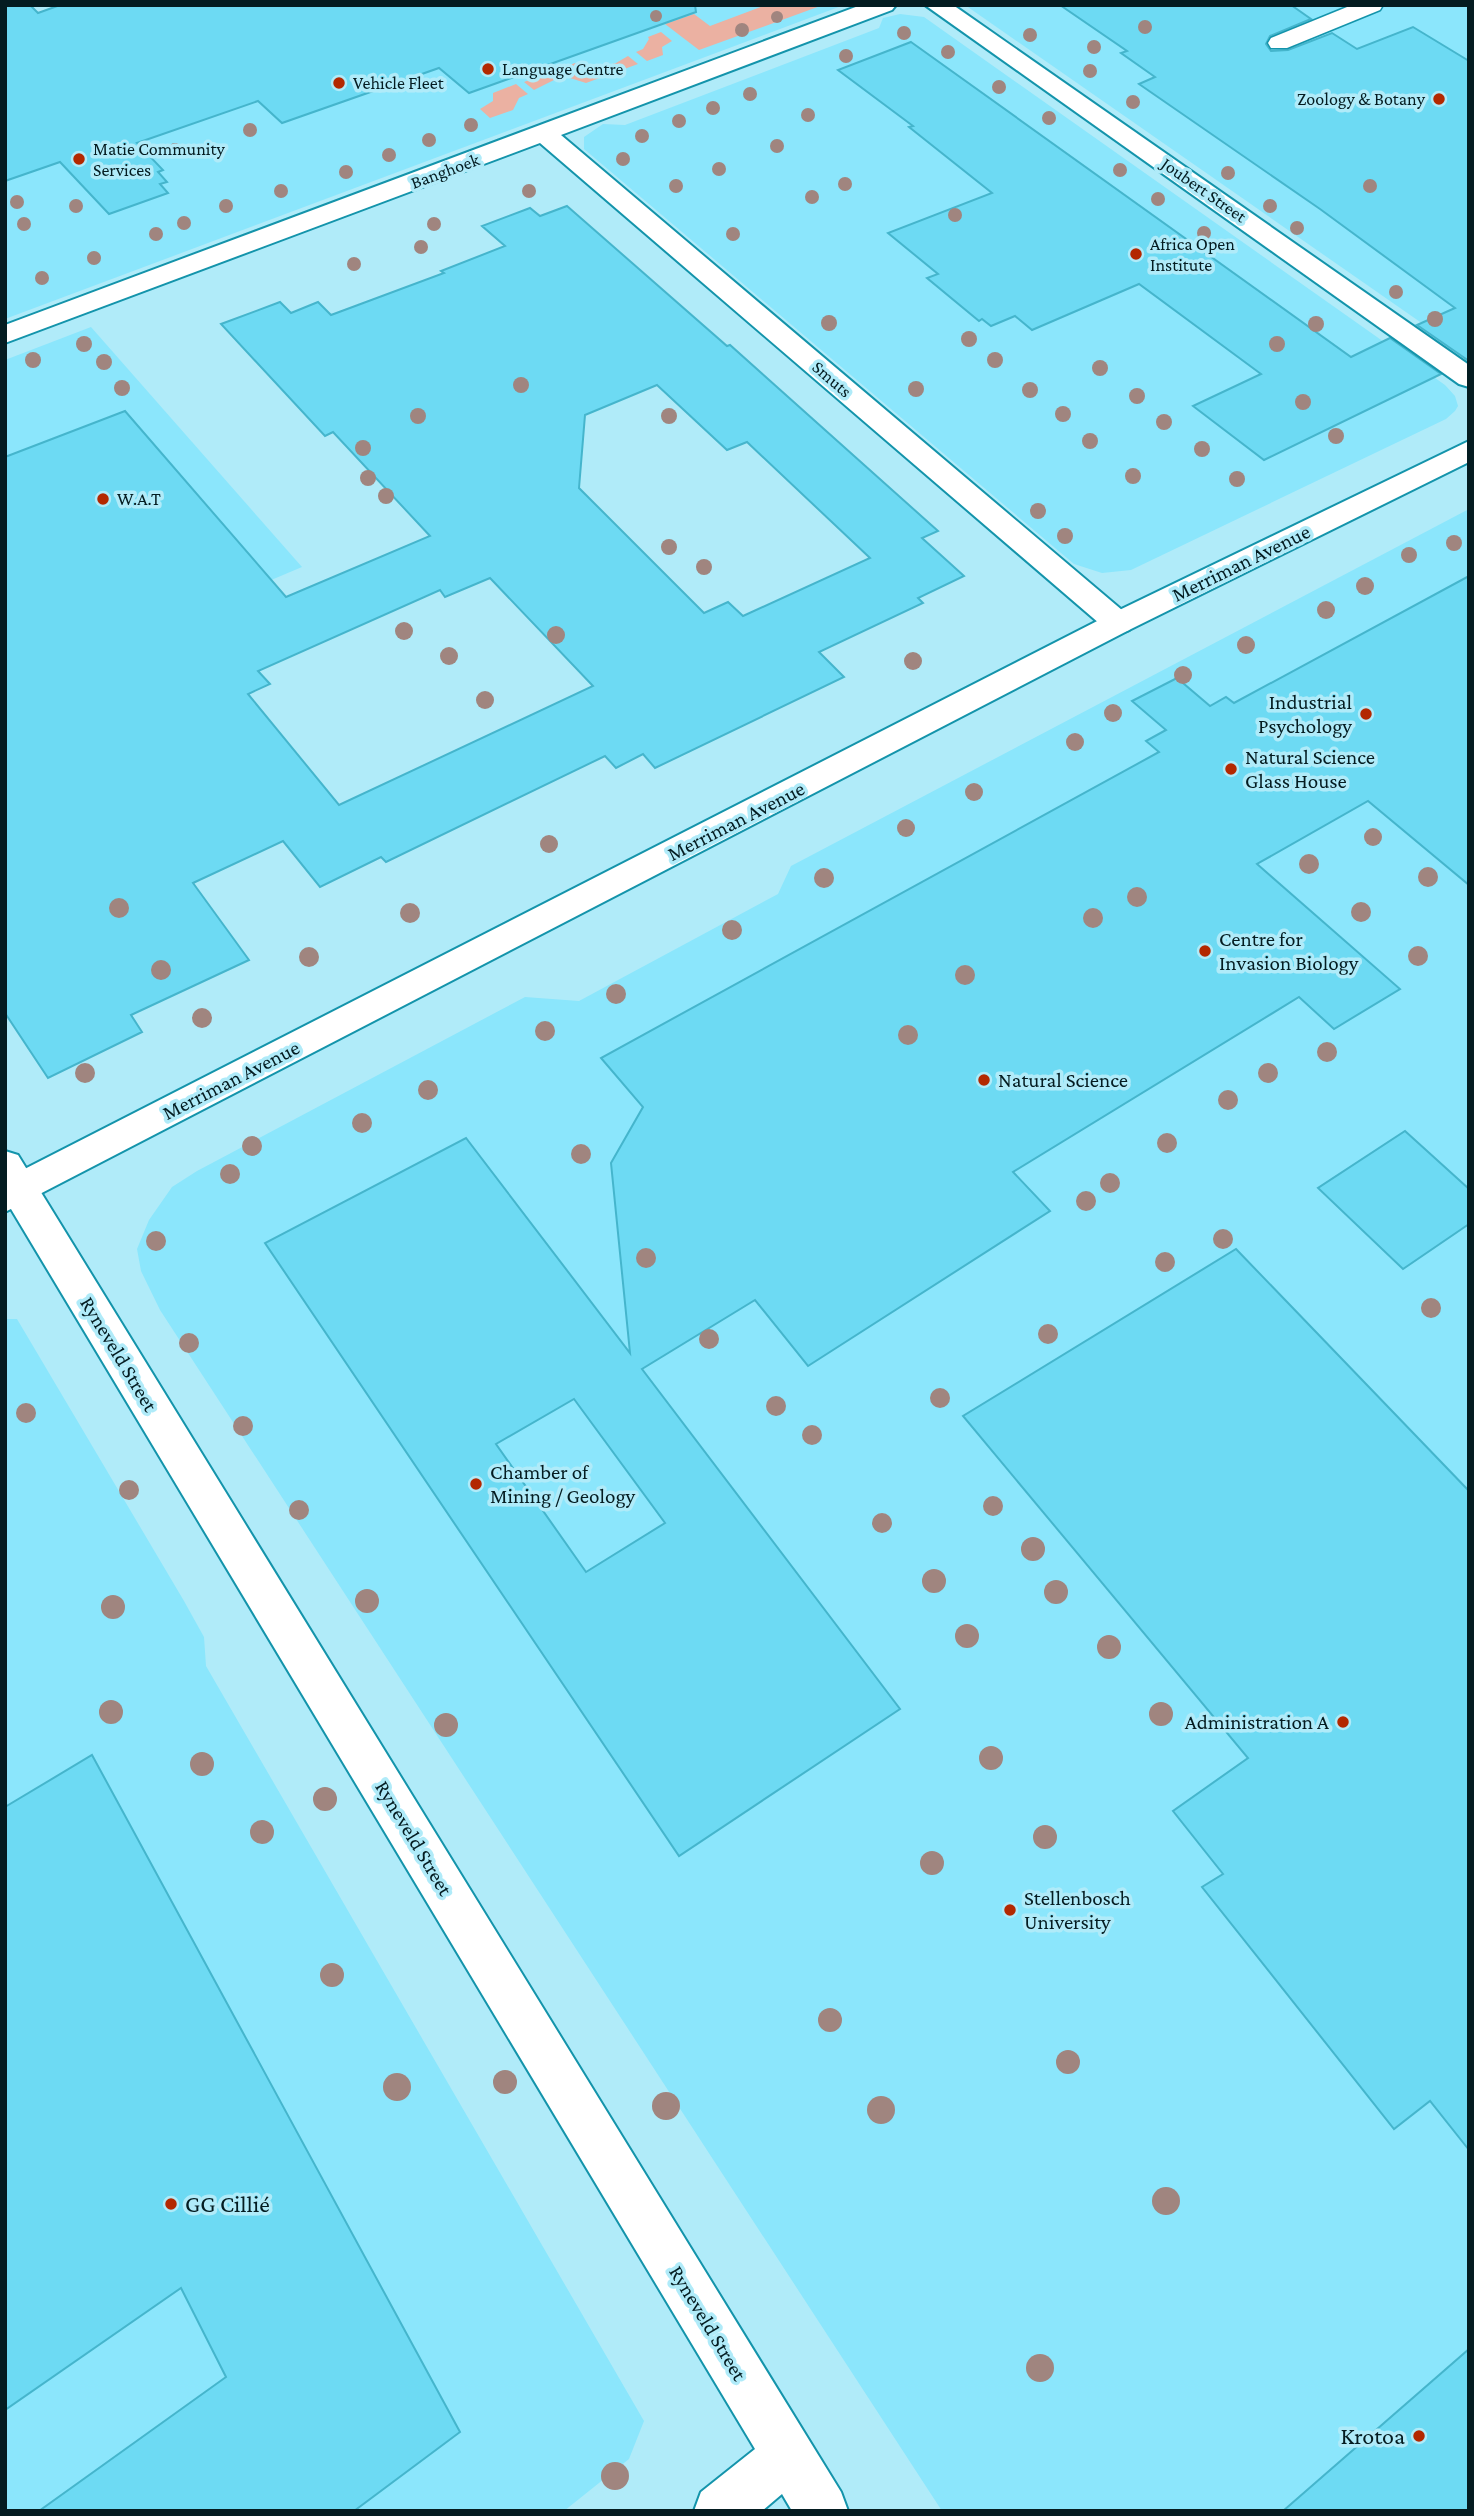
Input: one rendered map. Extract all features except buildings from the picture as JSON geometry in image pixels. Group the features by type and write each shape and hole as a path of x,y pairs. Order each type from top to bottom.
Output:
{"street":[{"name":"Banghoek","path":"5,335 884,5"},
{"name":"Joubert Street","path":"937,5 1469,378"},
{"name":"Smuts","path":"545,134 1118,624"},
{"name":"Merriman Avenue","path":"10,1184 1118,624 1469,450"},
{"name":"Ryneveld Street","path":"10,1184 822,2511"},
{"path":"720,2511 788,2456"}],"lane":[{"path":"1279,43 1372,5"}],"shaded area":[{"path":"164,5 844,5 5,319 5,58"},
{"path":"766,5 823,5 699,50 665,24 694,14 710,26"},
{"path":"965,5 1469,5 1469,356"},
{"path":"900,14 924,17 1445,385 1455,396 1458,406 1455,411 1446,419 1131,570 1102,573 1074,564 584,149 584,137 603,124 625,125 879,28 883,18"},
{"path":"661,32 672,41 662,47 663,55 647,61 636,52 643,49 648,37"},
{"path":"628,56 638,64 586,83 570,78 558,78 534,90 524,82 575,63 600,67 616,63"},
{"path":"516,84 528,94 519,98 513,110 490,118 480,109 493,101 493,93"},
{"name":"W.A.T","path":"91,327 302,567 82,660 5,560 5,360"},
{"name":"Stellenbosch University","path":"1469,509 1469,2511 942,2511 160,1310 141,1271 137,1249 149,1220 172,1187 197,1171 525,997 579,1001 778,894 791,866"},
{"path":"5,1319 17,1319 184,1601 204,1637 206,1666 644,2421 629,2459 564,2511 5,2511"}],"place":[{"name":"Language Centre","path":"488,69"},
{"name":"Vehicle Fleet","path":"339,83"},
{"name":"Zoology & Botany","path":"1439,99"},
{"name":"Matie Community Services","path":"79,159"},
{"name":"Africa Open Institute","path":"1136,254"},
{"name":"W.A.T","path":"103,499"},
{"name":"Industrial Psychology","path":"1366,714"},
{"name":"Natural Science Glass House","path":"1231,769"},
{"name":"Centre for Invasion Biology","path":"1205,951"},
{"name":"Natural Science","path":"984,1080"},
{"name":"Chamber of Mining / Geology","path":"476,1484"},
{"name":"Administration A","path":"1343,1722"},
{"name":"Stellenbosch University","path":"1010,1910"},
{"name":"GG Cillié","path":"171,2204"},
{"name":"Krotoa","path":"1419,2436"}]}
